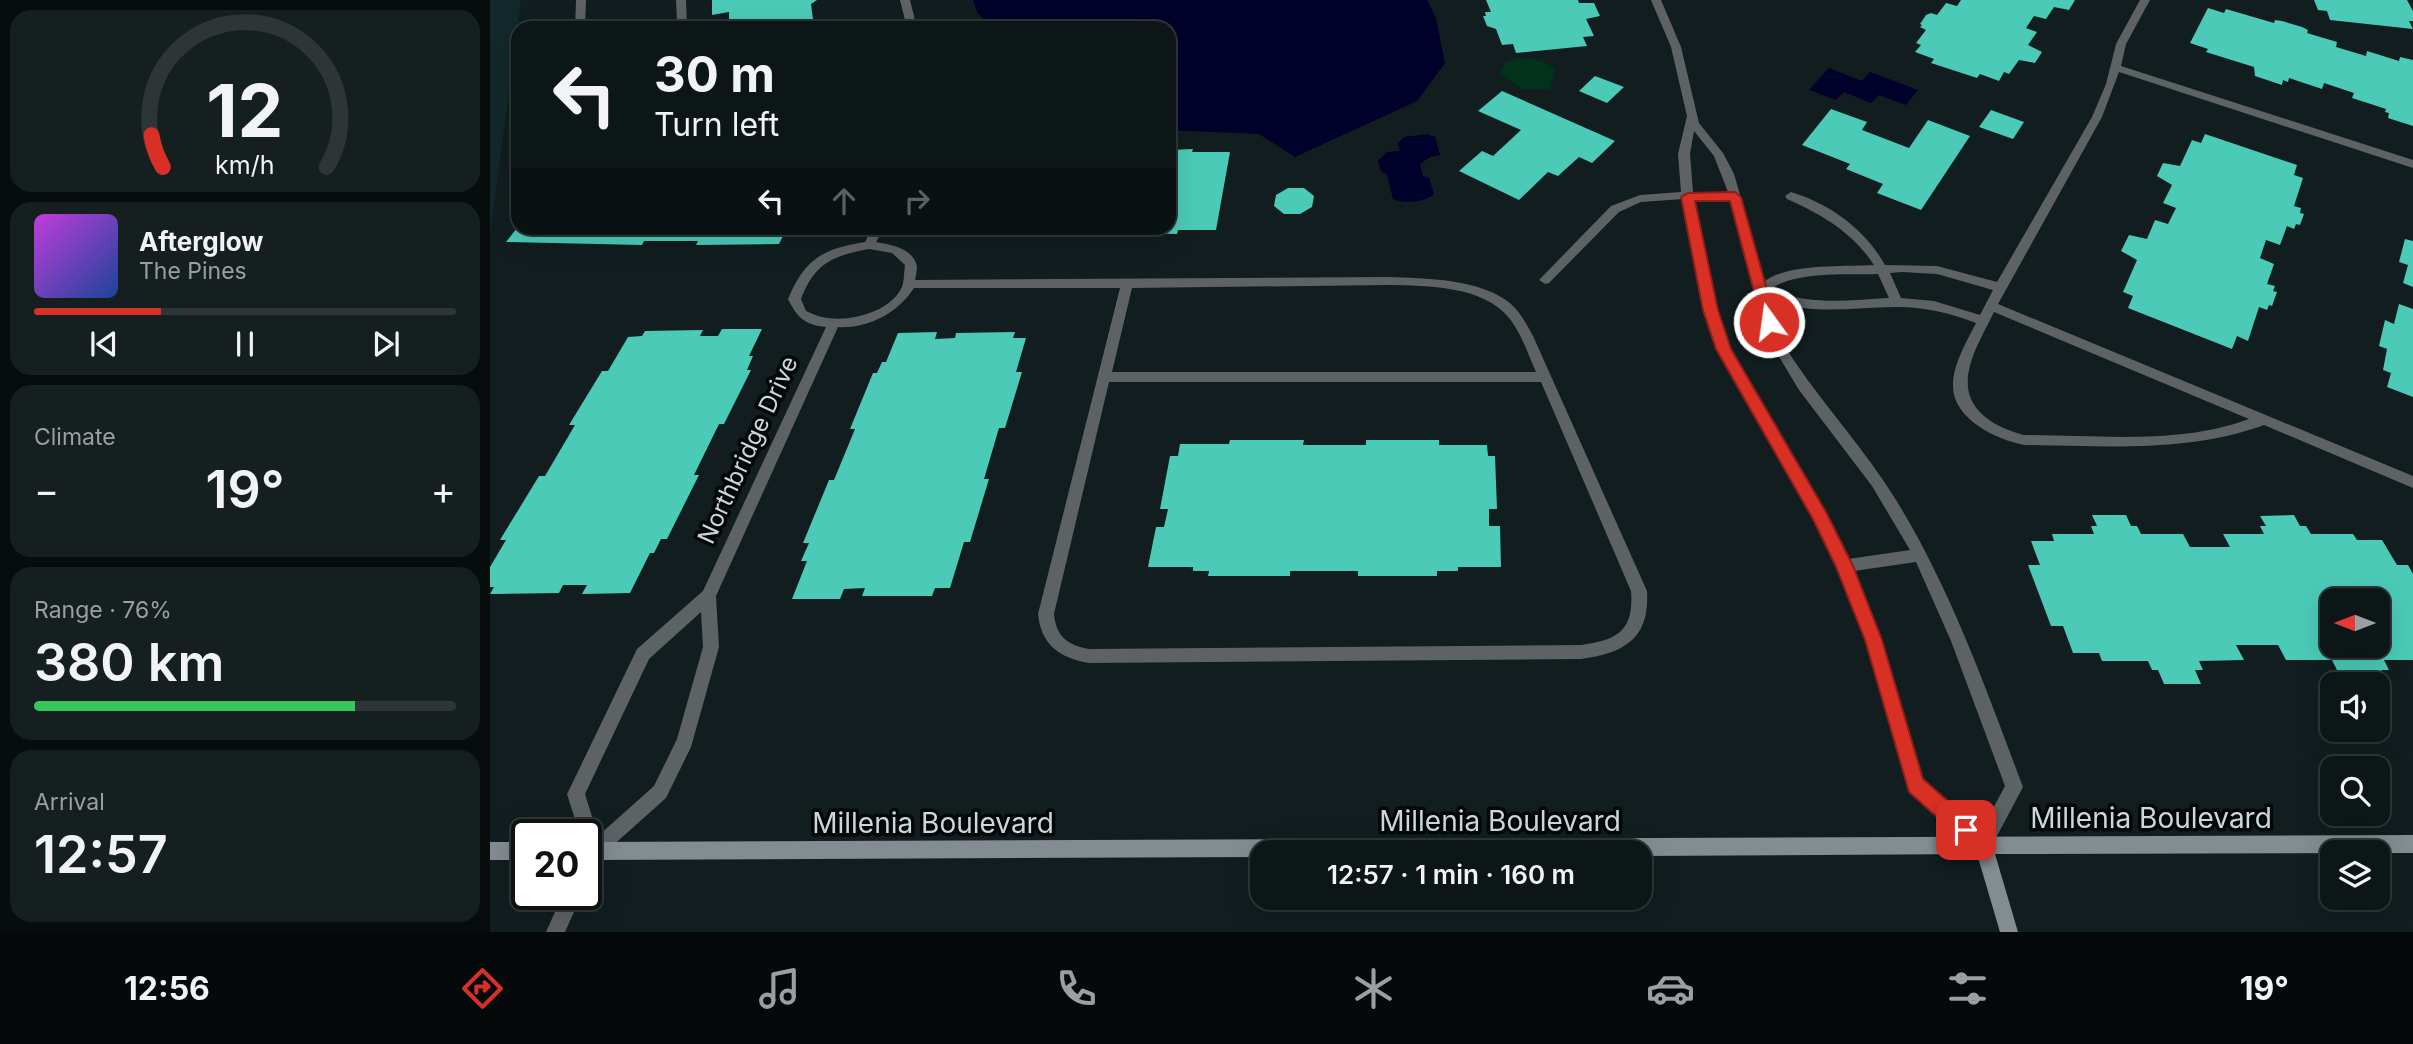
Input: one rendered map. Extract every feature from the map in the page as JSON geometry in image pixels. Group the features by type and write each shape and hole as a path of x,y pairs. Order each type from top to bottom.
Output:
{"street":[{"path":"580,21 581,0"},
{"path":"681,0 682,21"},
{"path":"905,0 910,21"},
{"path":"1656,0 1676,47 1691,118 1684,165 1688,197 1710,310 1724,349 1820,517 1844,566 1874,640 1915,785 1983,845 2009,932"},
{"path":"2145,0 2121,44 2097,117 1984,321 1961,370 1959,386 1968,407 1988,427 1999,434 2024,440 2188,438 2230,432 2263,420"},
{"path":"2115,67 2413,164"},
{"path":"1691,118 1719,155 1735,197 1769,322 1785,358 1872,477 1920,555 1967,662 2014,787 1983,845"},
{"path":"1791,196 1844,223 1867,244 1883,269 1898,302"},
{"path":"1545,280 1620,205 1646,198 1735,197"},
{"path":"869,245 874,235"},
{"path":"869,245 896,250 905,256 911,264 909,285 902,297 888,309 852,324 817,323 805,317 797,308 795,297 797,286 806,273 826,258 869,245"},
{"path":"1761,290 1776,279 1796,274 1883,269 1937,270 2002,288"},
{"path":"909,285 1127,283 1415,283 1468,290 1495,299 1513,312 1527,336 1639,591 1642,607 1638,623 1630,635 1615,645 1581,652 1089,656 1074,654 1052,641 1046,628 1046,614 1127,283"},
{"path":"1761,290 1783,300 1805,305 1898,302 1931,304 1984,321"},
{"path":"1992,306 2413,482"},
{"name":"Northbridge Drive","path":"581,819 576,794 643,654 708,596 833,325"},
{"path":"1104,377 1544,377"},
{"path":"1844,566 1920,555"},
{"name":"Northbridge Drive","path":"602,844 660,792 685,741 711,646 708,596"},
{"name":"Millenia Boulevard","path":"602,856 2413,844"},
{"path":"490,851 511,851"},
{"path":"555,932 565,910"}],"shaded area":[{"path":"490,0 521,0 518,21 511,21 511,76 490,235"}],"green space":[{"path":"1517,58 1542,61 1551,65 1555,69 1550,90 1522,89 1500,74 1504,63"}],"water":[{"path":"973,0 1427,0 1436,18 1445,63 1417,101 1295,157 1259,134 1176,130 1176,21 985,21 977,12"},
{"path":"1829,68 1862,81 1870,72 1918,90 1906,105 1879,95 1871,103 1844,92 1836,100 1809,90"},
{"path":"1427,134 1435,137 1440,155 1430,157 1420,164 1423,176 1429,178 1434,194 1414,202 1393,199 1387,175 1381,171 1378,161 1387,152 1400,151 1398,143 1404,137"}],"building":[{"path":"712,0 817,0 811,4 813,19 803,21 729,21 729,12 712,15"},
{"path":"1486,0 1578,0 1579,3 1594,3 1600,16 1586,19 1594,36 1583,37 1587,46 1516,53 1513,44 1502,45 1496,29 1487,26 1483,16 1486,16 1485,12 1491,12"},
{"path":"1961,0 2075,0 2069,10 2054,7 2046,19 2034,16 2026,28 2037,32 2028,45 2042,52 2035,63 2019,60 2009,74 2004,72 1999,81 1980,74 1977,78 1931,63 1934,59 1915,52 1921,45 1916,43 1926,30 1920,27 1920,24 1926,15 1937,15 1946,3 1957,6"},
{"path":"2314,0 2407,0 2413,11 2413,21 2409,21 2413,29 2330,20 2327,11 2318,10"},
{"path":"2208,8 2224,13 2226,9 2274,23 2275,20 2282,21 2302,27 2308,30 2307,33 2337,42 2336,47 2366,56 2367,51 2399,61 2400,57 2413,60 2413,126 2388,118 2386,109 2352,98 2354,93 2324,83 2322,89 2289,78 2288,82 2283,80 2282,85 2255,76 2254,67 2206,52 2208,49 2190,43"},
{"path":"1595,76 1624,87 1607,103 1579,91"},
{"path":"1502,91 1615,141 1592,163 1579,157 1558,176 1548,172 1519,200 1459,171 1482,151 1493,156 1521,130 1478,111"},
{"path":"1831,109 1867,122 1862,130 1909,148 1928,120 1970,136 1921,210 1877,193 1883,184 1846,169 1850,164 1802,145"},
{"path":"1991,110 2024,122 2013,139 1979,127"},
{"path":"2205,134 2297,165 2294,175 2303,178 2294,206 2301,208 2300,213 2304,214 2300,225 2296,224 2294,229 2287,226 2280,245 2266,240 2260,258 2274,264 2267,284 2275,286 2273,291 2277,292 2272,306 2269,305 2267,310 2259,307 2248,341 2237,336 2232,349 2128,308 2133,296 2123,292 2137,260 2121,251 2129,235 2147,239 2155,220 2168,224 2176,208 2163,203 2172,185 2157,176 2163,163 2180,166 2192,140 2201,143"},
{"path":"1176,150 1230,152 1216,230 1178,230 1176,234"},
{"path":"1288,188 1304,188 1314,196 1312,207 1300,214 1284,214 1274,206 1276,195"},
{"path":"512,235 784,235 779,244 696,245 698,241 644,241 642,245 506,242"},
{"path":"2405,239 2413,241 2413,287 2403,283 2408,265 2399,262"},
{"path":"2399,304 2413,309 2413,397 2387,387 2391,373 2383,370 2387,349 2379,346 2385,320 2394,324"},
{"path":"722,329 762,329 749,356 753,356 747,370 751,370 724,424 719,424 694,475 699,475 667,539 661,539 654,553 650,553 630,593 582,594 587,585 563,585 559,593 490,594 494,587 490,587 490,567 506,540 500,540 539,476 545,476 575,425 569,425 602,371 608,371 628,337 642,336 645,331 703,330 700,336 718,336"},
{"path":"937,332 935,339 955,338 956,333 1015,332 1013,338 1026,338 1016,372 1022,372 1005,428 999,428 984,479 989,479 970,542 964,542 950,588 935,588 932,596 862,596 865,588 844,589 840,599 792,599 807,561 801,561 809,543 803,543 829,480 834,480 855,429 850,429 873,373 877,373 882,362 886,362 898,333"},
{"path":"1230,440 1304,440 1303,445 1366,445 1366,440 1439,440 1439,445 1487,445 1488,456 1495,456 1497,509 1489,509 1489,526 1500,526 1501,567 1458,567 1458,571 1437,571 1437,576 1358,576 1358,571 1290,571 1290,576 1208,576 1209,571 1193,571 1193,567 1148,567 1156,527 1164,527 1168,509 1160,509 1170,456 1178,456 1180,444 1229,444"},
{"path":"2092,515 2126,515 2131,526 2137,526 2141,534 2183,534 2190,547 2230,547 2223,534 2264,534 2260,526 2266,526 2260,516 2294,515 2300,526 2306,526 2311,534 2353,534 2357,540 2382,540 2397,565 2408,565 2413,574 2413,660 2384,660 2389,670 2381,670 2382,672 2344,672 2337,670 2332,660 2286,660 2278,645 2236,645 2244,660 2199,661 2203,670 2195,670 2201,684 2164,684 2158,670 2152,670 2148,661 2102,661 2099,653 2073,653 2063,626 2051,626 2028,565 2040,565 2031,541 2054,541 2052,534 2094,534 2091,526 2097,526"}],"route":[{"path":"1769,322 1735,197 1688,197 1710,310 1717,332 1732,366 1797,475 1844,566 1874,640 1915,785 1966,830"}]}
